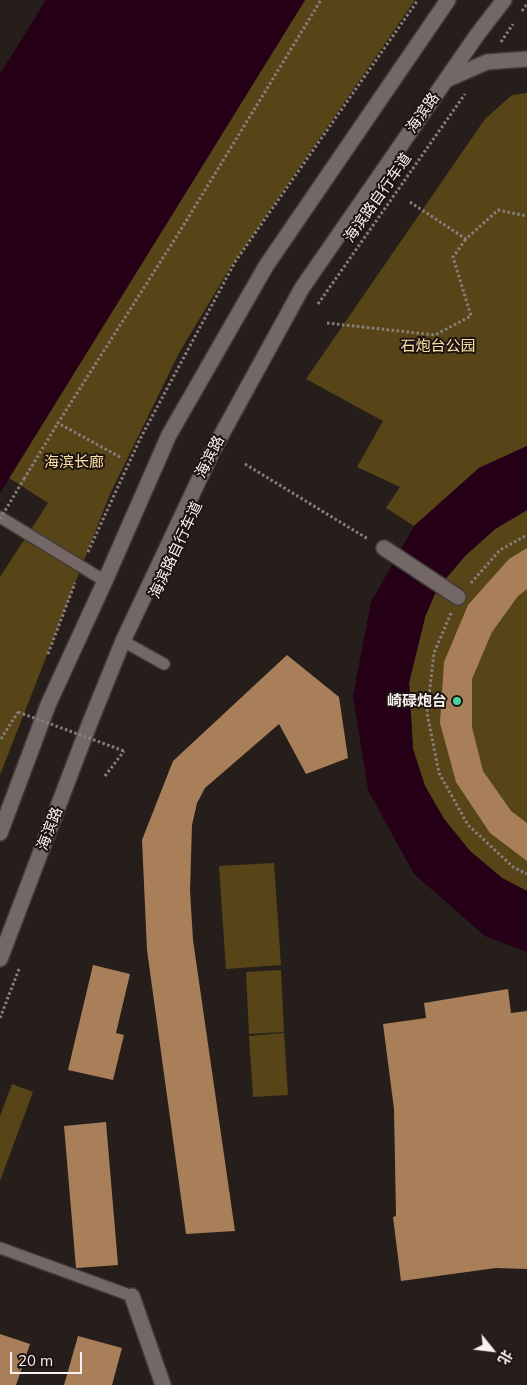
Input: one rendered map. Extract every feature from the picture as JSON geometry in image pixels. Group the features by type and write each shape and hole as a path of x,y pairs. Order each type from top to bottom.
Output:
{"main road":[{"path":"0,833 48,705 169,435 266,266 448,0"},
{"name":"海滨路","path":"0,960 123,641 212,452 302,288 477,35 504,0"},
{"path":"446,80 487,62 527,59"},
{"path":"384,548 458,597"},
{"path":"132,1296 163,1385"}],"lane":[{"path":"0,518 105,581"},
{"path":"123,641 164,664"},
{"path":"0,1248 132,1296"}],"path":[{"path":"0,518 180,231 321,0"},
{"path":"522,12 527,4"},
{"name":"海滨路自行车道","path":"317,305 516,20"},
{"path":"410,202 466,239"},
{"path":"327,323 435,335 471,316 453,257 466,239 498,210 527,216"},
{"path":"58,423 120,457"},
{"path":"245,464 384,548"},
{"path":"527,535 500,550 458,597 434,653 427,713 439,773 468,825 512,867 527,874"},
{"path":"1,739 18,712 124,751 105,776"},
{"path":"102,751 106,742"},
{"path":"0,1018 21,963"}],"green space":[{"name":"海滨长廊","path":"305,0 415,0 230,268 179,353 110,494 0,775 0,577 48,503 9,478"},
{"name":"石炮台公园","path":"527,93 527,446 479,468 414,526 386,508 400,487 357,467 383,421 306,379 485,119 512,95"},
{"path":"527,510 527,891 502,878 470,851 444,819 425,786 413,749 409,683 425,617 437,589 465,556 495,529"},
{"path":"274,863 281,965 226,969 219,866"},
{"path":"281,970 284,1032 249,1034 246,972"},
{"path":"284,1033 288,1095 253,1097 249,1036"},
{"path":"12,1084 33,1092 0,1181 0,1116"}],"shaded area":[{"path":"0,0 305,0 0,493"},
{"path":"527,446 527,510 495,529 465,556 437,589 425,617 409,683 413,749 425,786 444,819 470,851 502,878 527,891 527,952 485,936 414,874 368,790 353,696 371,602 414,526 479,468"}],"pier":[{"path":"0,0 46,0 0,74"}],"building":[{"name":"崎碌炮台","path":"527,548 527,589 518,596 492,632 472,679 472,727 483,771 511,811 527,823 527,861 490,833 456,782 440,723 444,662 468,605 509,559"},
{"path":"287,655 339,697 348,758 306,774 279,724 205,788 197,803 192,825 190,891 193,940 235,1231 186,1234 147,950 142,840 173,761"},
{"path":"93,965 130,974 116,1033 124,1035 113,1080 68,1070"},
{"path":"508,989 511,1013 527,1011 527,1269 496,1268 401,1281 393,1217 396,1216 394,1109 383,1024 426,1018 424,1003"},
{"path":"106,1122 118,1265 76,1268 64,1126"},
{"path":"0,1334 30,1344 16,1385 0,1385"},
{"path":"78,1336 122,1348 112,1385 64,1385"}],"place":[{"name":"崎碌炮台","path":"457,701"}]}
